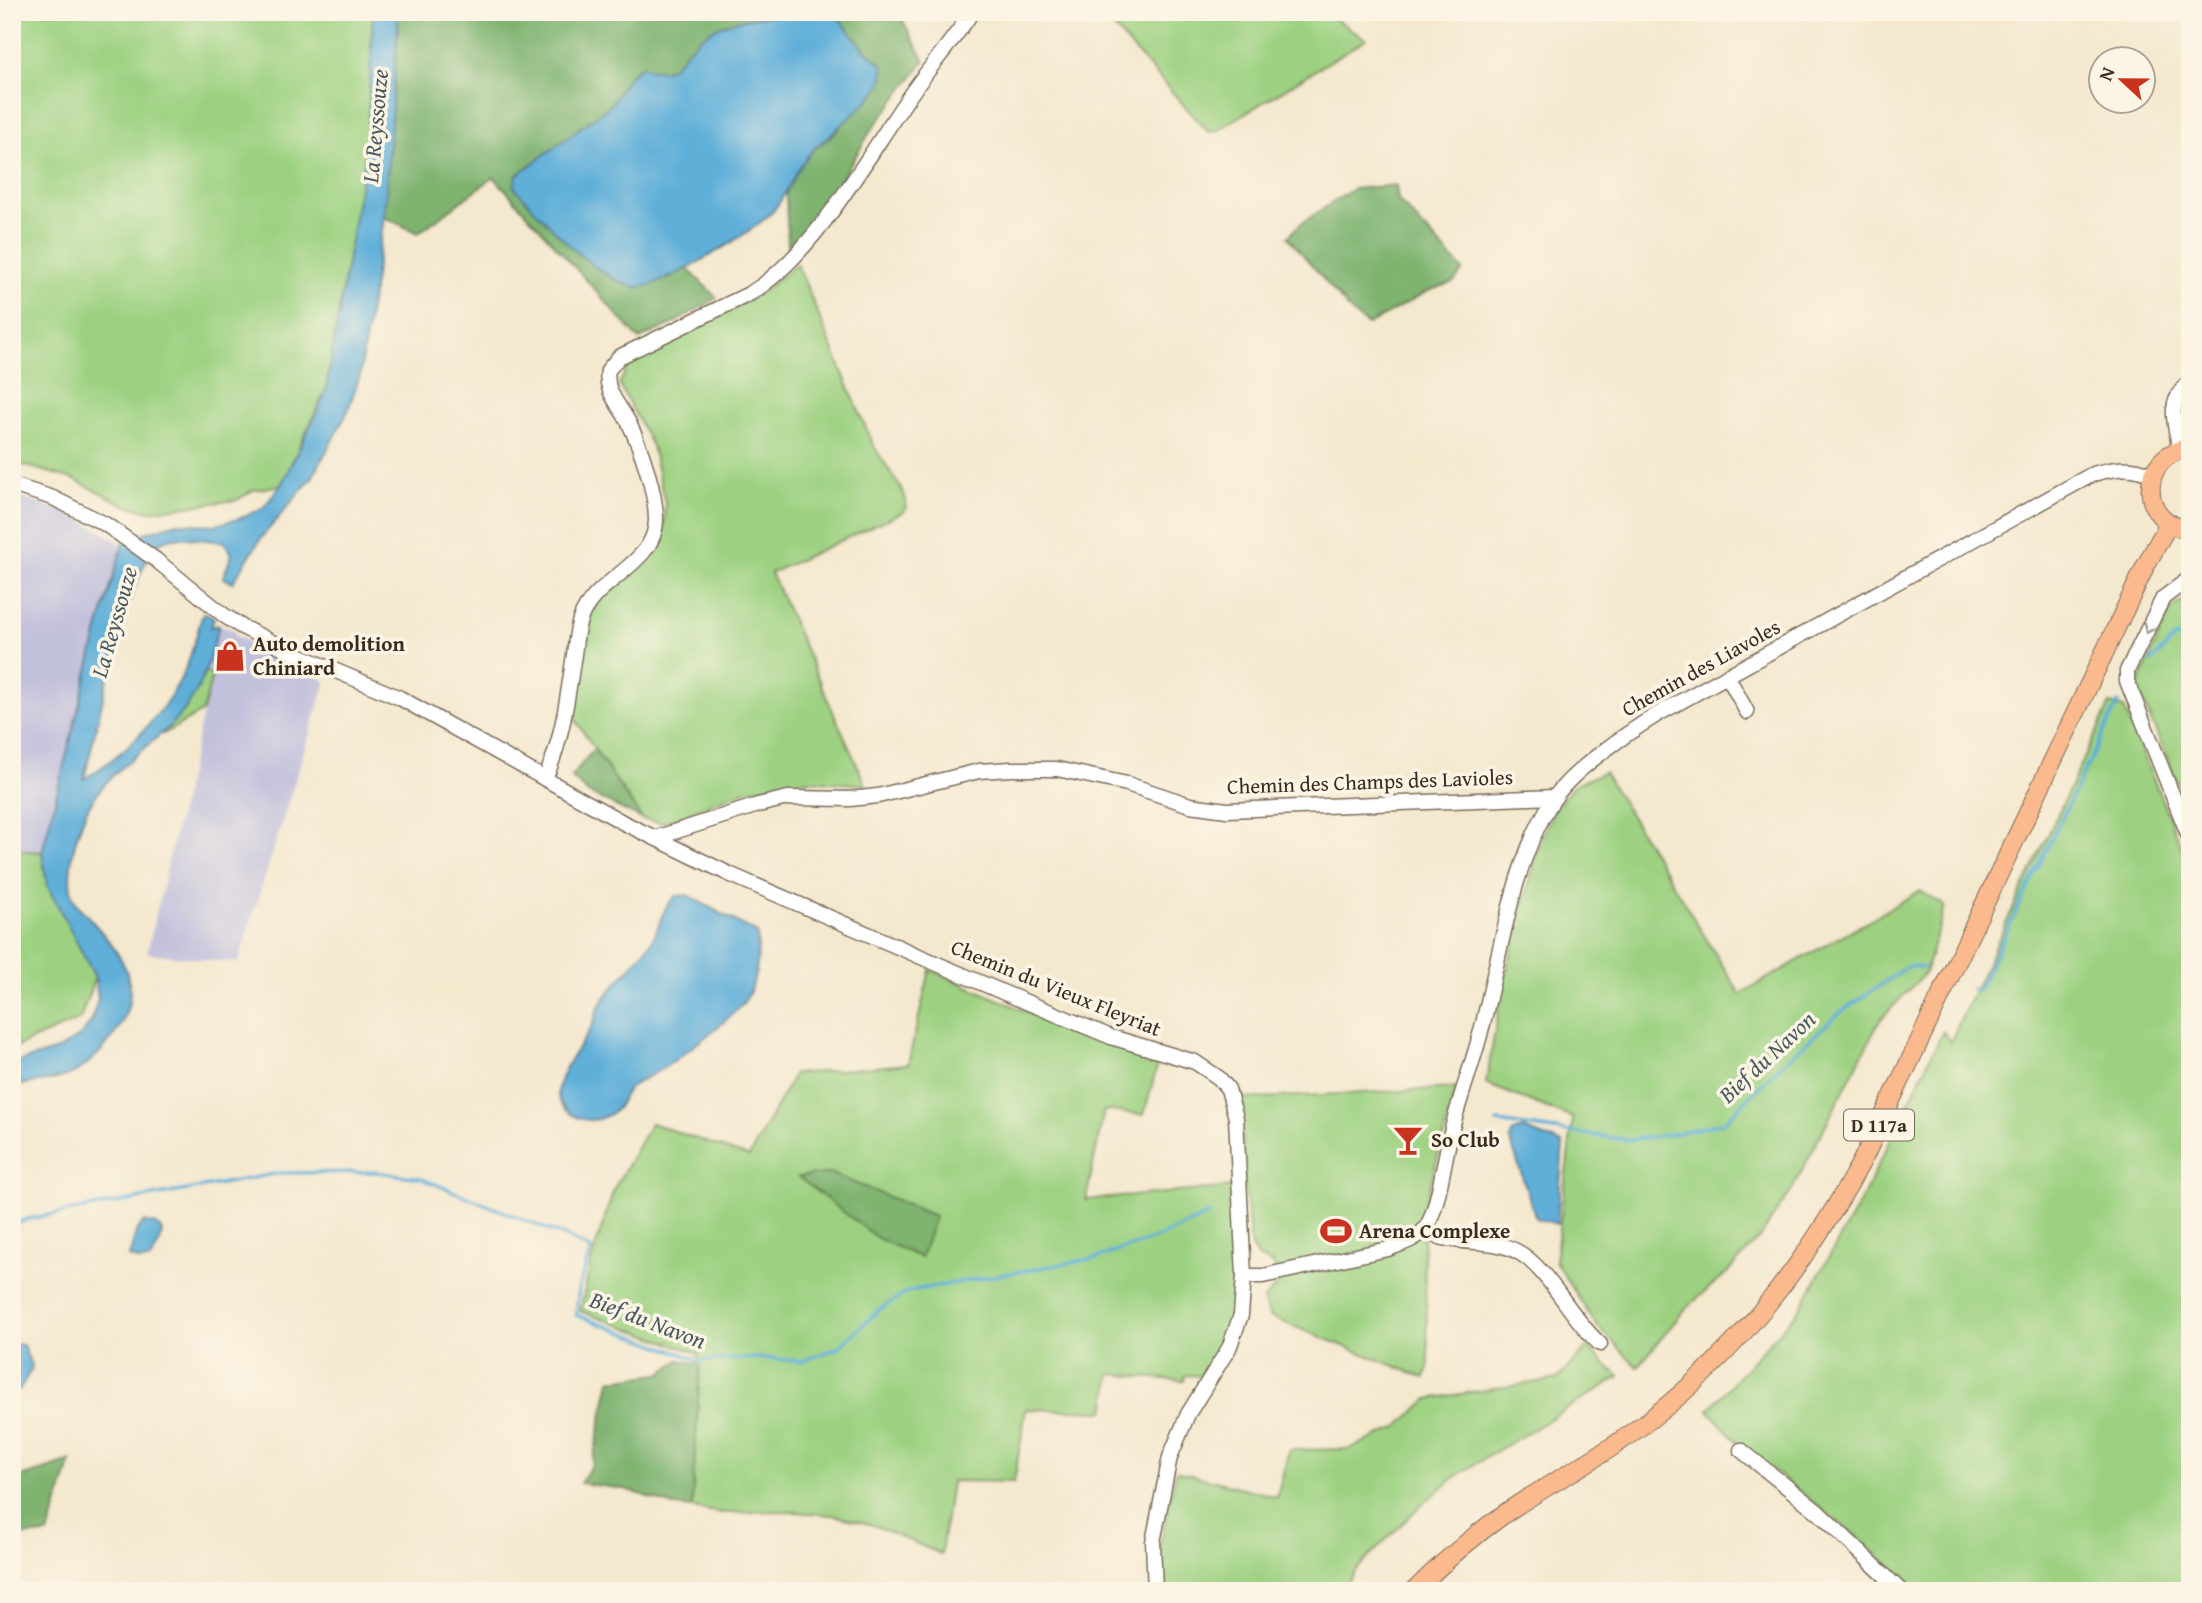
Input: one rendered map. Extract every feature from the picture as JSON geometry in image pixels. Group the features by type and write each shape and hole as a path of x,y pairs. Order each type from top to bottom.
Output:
{"main road":[{"path":"2185,449 2168,454 2159,463 2152,475 2150,488 2152,502 2159,514 2169,523 2190,528"},
{"name":"D 117a","path":"1414,1591 1442,1562 1479,1532 1620,1441 1689,1386 1762,1312 1809,1250 1865,1155 2146,565 2169,523"}],"street":[{"path":"545,779 558,744 583,611 599,591 647,548 655,531 656,519 651,488 628,422 609,388 608,370 619,357 751,293 770,281 787,265 846,191 910,94 971,12"},
{"path":"2185,449 2173,417 2176,397 2190,381"},
{"name":"Chemin des Liavoles","path":"1424,1230 1434,1205 1451,1130 1480,1035 1520,874 1555,797 1578,773 1630,731 2093,474 2121,468 2144,470 2152,475"},
{"name":"Chemin du Vieux Fleyriat","path":"12,485 53,498 127,537 242,627 296,654 400,698 624,823 740,879 1065,1019 1209,1069 1228,1089 1234,1103 1244,1276 1241,1315 1216,1370 1188,1414 1170,1458 1153,1542 1155,1591"},
{"path":"2190,578 2163,598 2127,671 2127,681 2190,839"},
{"path":"1728,677 1747,712"},
{"name":"Chemin des Champs des Lavioles","path":"655,838 758,804 788,798 850,799 878,796 979,771 1012,769 1057,769 1127,784 1191,805 1227,810 1555,797"},
{"path":"1244,1276 1263,1276 1388,1249 1406,1243 1424,1230 1441,1238 1494,1244 1518,1252 1543,1275 1587,1333 1600,1344"},
{"path":"1741,1450 1818,1512 1901,1591"}],"shaded area":[{"path":"12,496 64,510 123,544 100,623 42,852 12,850"},
{"path":"219,625 235,631 234,635 326,681 238,963 147,953 212,675 205,671"}],"green space":[{"path":"12,12 373,12 367,145 326,390 281,485 253,490 237,500 149,511 125,505 73,479 12,462 12,57 19,55 19,39 12,35"},
{"path":"399,12 807,12 760,16 667,70 655,72 642,66 629,76 611,105 517,175 668,279 687,268 717,298 639,339 494,177 418,233 384,217"},
{"path":"830,12 898,12 925,61 872,129 814,225 788,246 786,193 796,171 812,151 836,132 883,65 866,51 836,15"},
{"path":"1100,12 1324,12 1366,39 1218,130 1208,132"},
{"path":"1396,185 1398,200 1463,270 1454,282 1428,291 1368,325 1353,314 1288,237 1300,224 1353,189"},
{"path":"797,264 873,445 906,500 905,511 771,573 866,785 809,780 746,790 663,823 642,819 570,712 587,622 596,605 656,545 664,529 665,503 652,446 619,384 631,361 761,293"},
{"path":"2190,595 2190,811 2137,688 2169,611"},
{"path":"205,671 212,675 203,711 162,735 187,707"},
{"path":"2110,704 2124,708 2190,868 2190,1591 1918,1591 1859,1538 1739,1444 1708,1410 1799,1310 1863,1197 1943,1031 1950,1042"},
{"path":"594,749 642,819 588,793 571,777"},
{"path":"1604,772 1740,994 1920,891 1945,906 1925,973 1880,1020 1793,1188 1760,1237 1729,1271 1685,1309 1638,1367 1597,1326 1555,1261 1573,1118 1486,1084 1503,983 1538,850 1553,811 1574,785"},
{"path":"12,850 42,852 47,885 95,977 80,1019 12,1049 12,977 16,977 12,973"},
{"path":"930,970 1081,1035 1159,1059 1144,1115 1104,1110 1086,1200 1232,1187 1238,1276 1228,1334 1205,1376 1185,1375 1184,1381 1111,1374 1105,1411 1026,1409 1014,1482 951,1481 941,1554 873,1525 832,1515 783,1511 723,1513 692,1508 700,1364 698,1353 580,1311 592,1258 614,1189 651,1123 749,1157 794,1074 908,1064"},
{"name":"Arena Complexe","path":"1457,1088 1422,1215 1429,1369 1425,1378 1270,1317 1263,1300 1280,1283 1274,1265 1258,1257 1251,1247 1240,1099"},
{"path":"830,1173 935,1216 921,1258 877,1238 798,1177"},
{"path":"1588,1347 1619,1377 1459,1474 1420,1506 1355,1571 1341,1591 1162,1591 1160,1546 1176,1471 1277,1497 1289,1450 1350,1449 1398,1427 1428,1399 1557,1379"},
{"path":"679,1360 700,1364 692,1508 674,1506 625,1489 580,1483 592,1465 610,1380 660,1374"},
{"path":"71,1461 48,1534 12,1536 12,1480"}],"water":[{"name":"La Reyssouze","path":"373,12 399,12 384,217 360,375 347,413 312,478 261,538 233,582 223,578 232,554 224,542 167,539 149,556 125,615 84,779 125,749 159,712 182,676 203,613 214,618 211,627 219,625 206,669 192,700 174,722 102,787 84,817 75,845 70,876 73,898 121,959 127,972 130,1000 116,1032 101,1051 83,1067 62,1078 12,1088 12,1064 60,1049 82,1034 91,1022 98,999 95,977 47,885 42,852 100,623 123,544 138,535 177,523 215,525 263,508 281,485 326,390 367,145"},
{"path":"807,12 830,12 836,15 866,51 883,65 882,81 861,107 811,152 774,210 749,231 707,257 648,286 636,287 620,282 570,246 514,187 517,175 611,105 629,76 642,66 654,70 670,68 703,36 728,23"},
{"path":"687,895 757,933 757,965 748,996 734,1013 699,1042 631,1087 617,1108 607,1116 591,1120 571,1114 558,1097 563,1073 589,1032 603,1000 651,942 671,901 676,896"},
{"path":"1523,1129 1563,1144 1557,1224 1536,1218 1510,1139 1513,1132"},
{"path":"144,1222 157,1225 162,1231 160,1242 150,1260 140,1261 129,1257 137,1229"},
{"path":"12,1344 23,1345 32,1368 20,1389 12,1394"}],"waterway":[{"name":"Bief du Navon","path":"2151,662 2175,638 2190,634"},
{"name":"Bief du Navon","path":"1972,989 1977,991 1980,986 2118,703"},
{"name":"Bief du Navon","path":"1497,1122 1628,1140 1668,1135 1723,1123 1782,1064 1841,1012 1907,967 1923,968"},
{"name":"Bief du Navon","path":"12,1225 28,1219 280,1173 377,1172 420,1178 567,1237 591,1250 579,1286 576,1315 701,1361 758,1358 802,1361 838,1348 879,1310 909,1291 1097,1258 1159,1237 1210,1214"}],"place":[{"name":"Auto demolition Chiniard","path":"230,656"},
{"name":"So Club","path":"1408,1140"},
{"name":"Arena Complexe","path":"1336,1231"}]}
